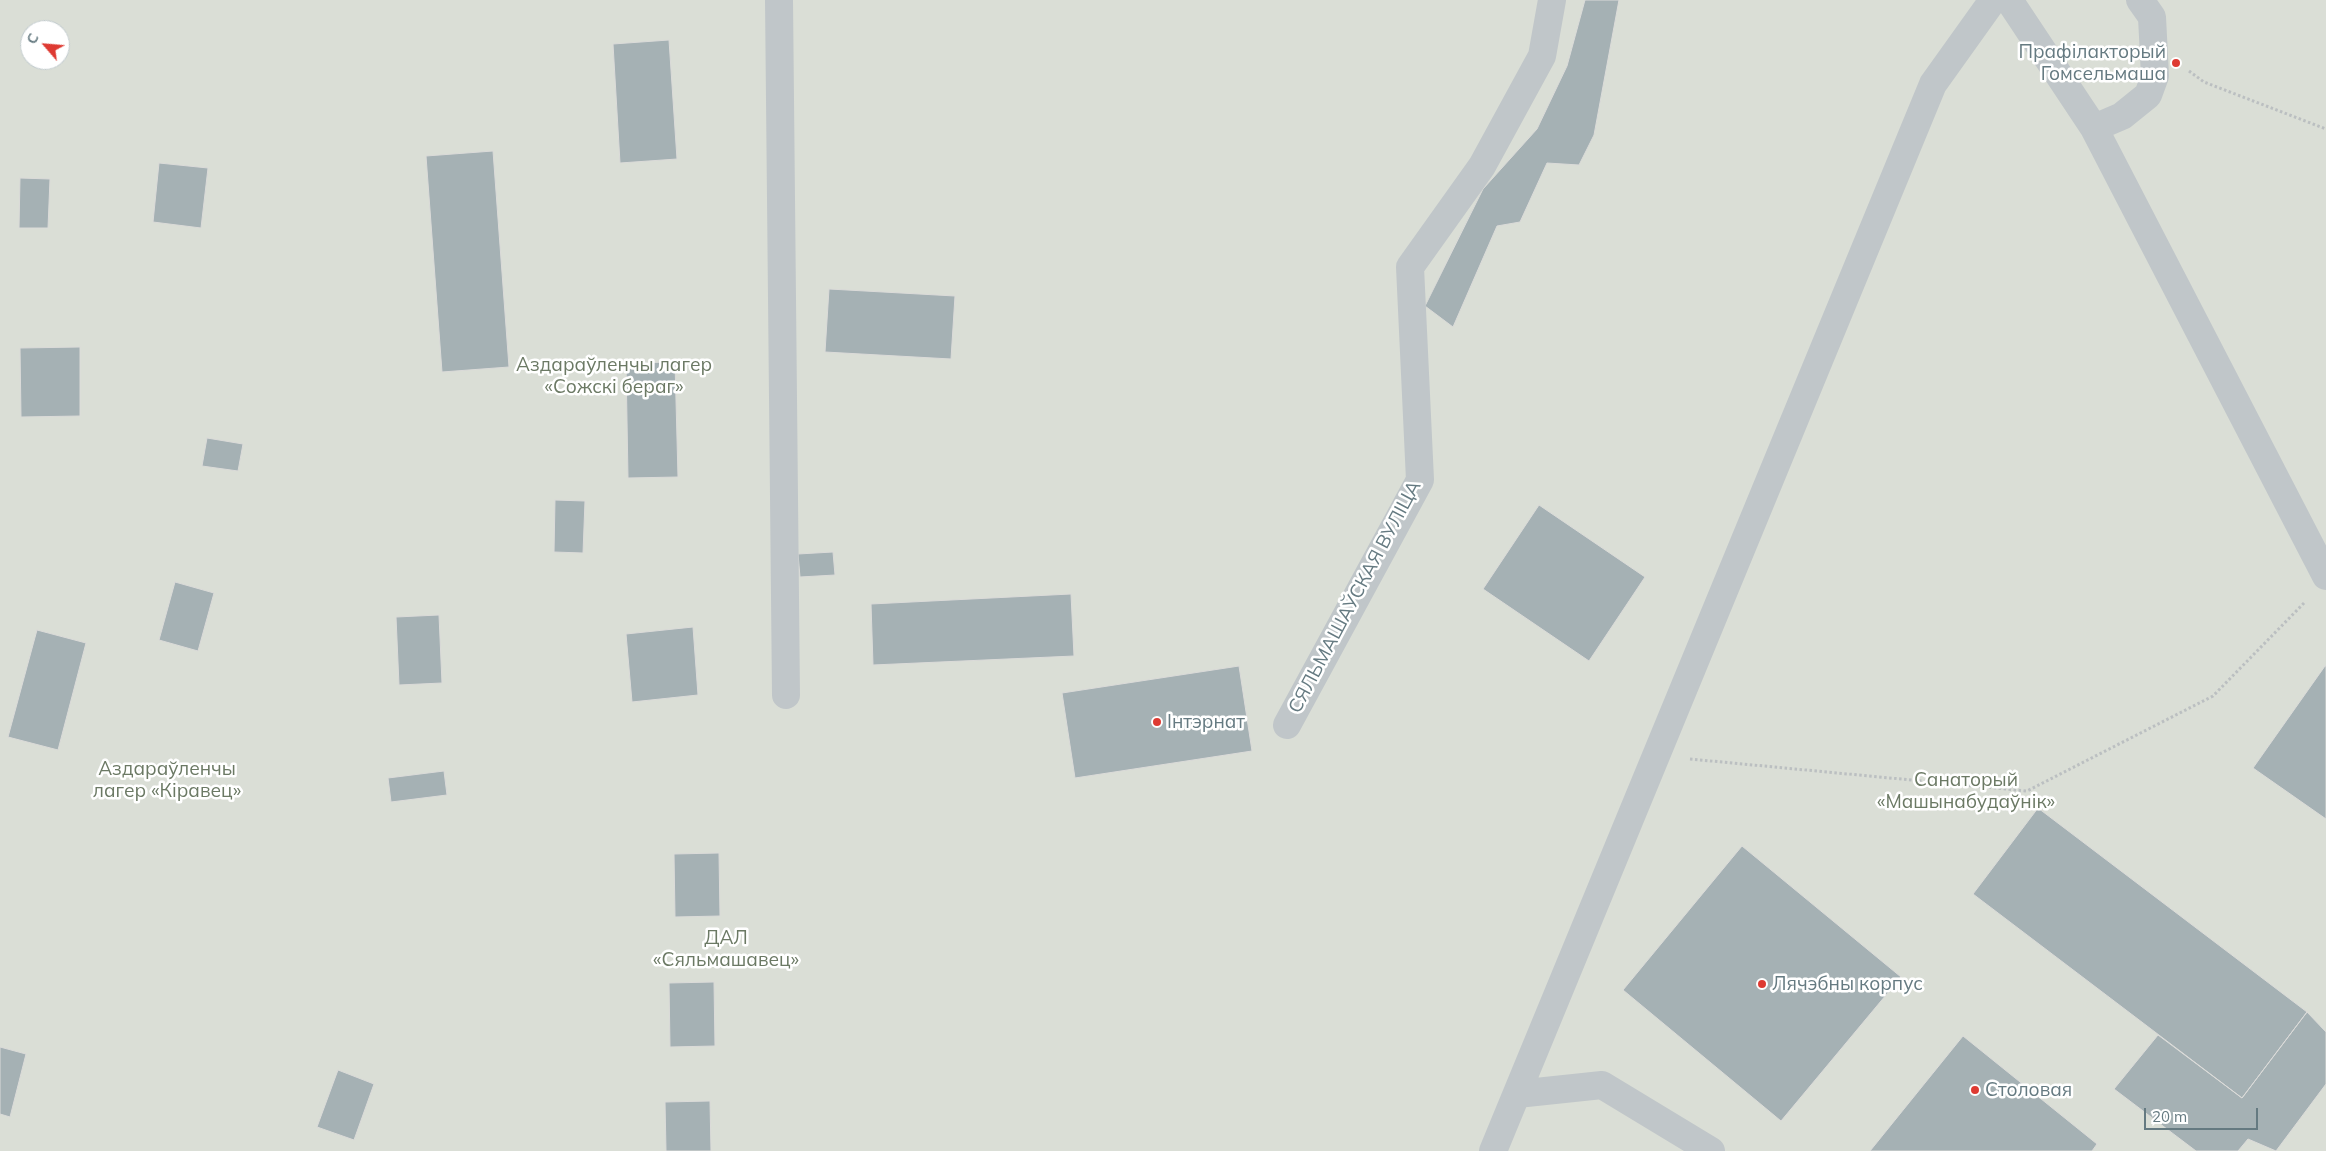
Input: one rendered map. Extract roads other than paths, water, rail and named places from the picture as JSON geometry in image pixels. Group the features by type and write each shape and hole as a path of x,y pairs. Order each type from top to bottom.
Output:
{"street":[{"path":"779,0 786,696"},
{"name":"СЯЛЬМАШАЎСКАЯ ВУЛІЦА","path":"1287,725 1420,480 1410,267 1482,166 1542,56 1552,0"},
{"path":"1493,1151 1933,84 1993,0"},
{"path":"2009,0 2094,128 2326,576"},
{"path":"2094,128 2122,116 2148,95 2155,76 2152,16 2140,0"},
{"path":"1517,1094 1602,1085 1711,1151"}],"place":[{"name":"Прафілакторый Гомсельмаша","path":"2176,63"},
{"name":"Інтэрнат","path":"1157,722"},
{"name":"Лячэбны корпус","path":"1762,984"},
{"name":"Столовая","path":"1975,1090"}],"park label":[{"name":"Аздараўленчы лагер «Сожскі бераг»","path":"614,376"},
{"name":"Аздараўленчы лагер «Кіравец»","path":"167,780"},
{"name":"Санаторый «Машынабудаўнік»","path":"1966,791"},
{"name":"ДАЛ «Сяльмашавец»","path":"726,949"}]}
